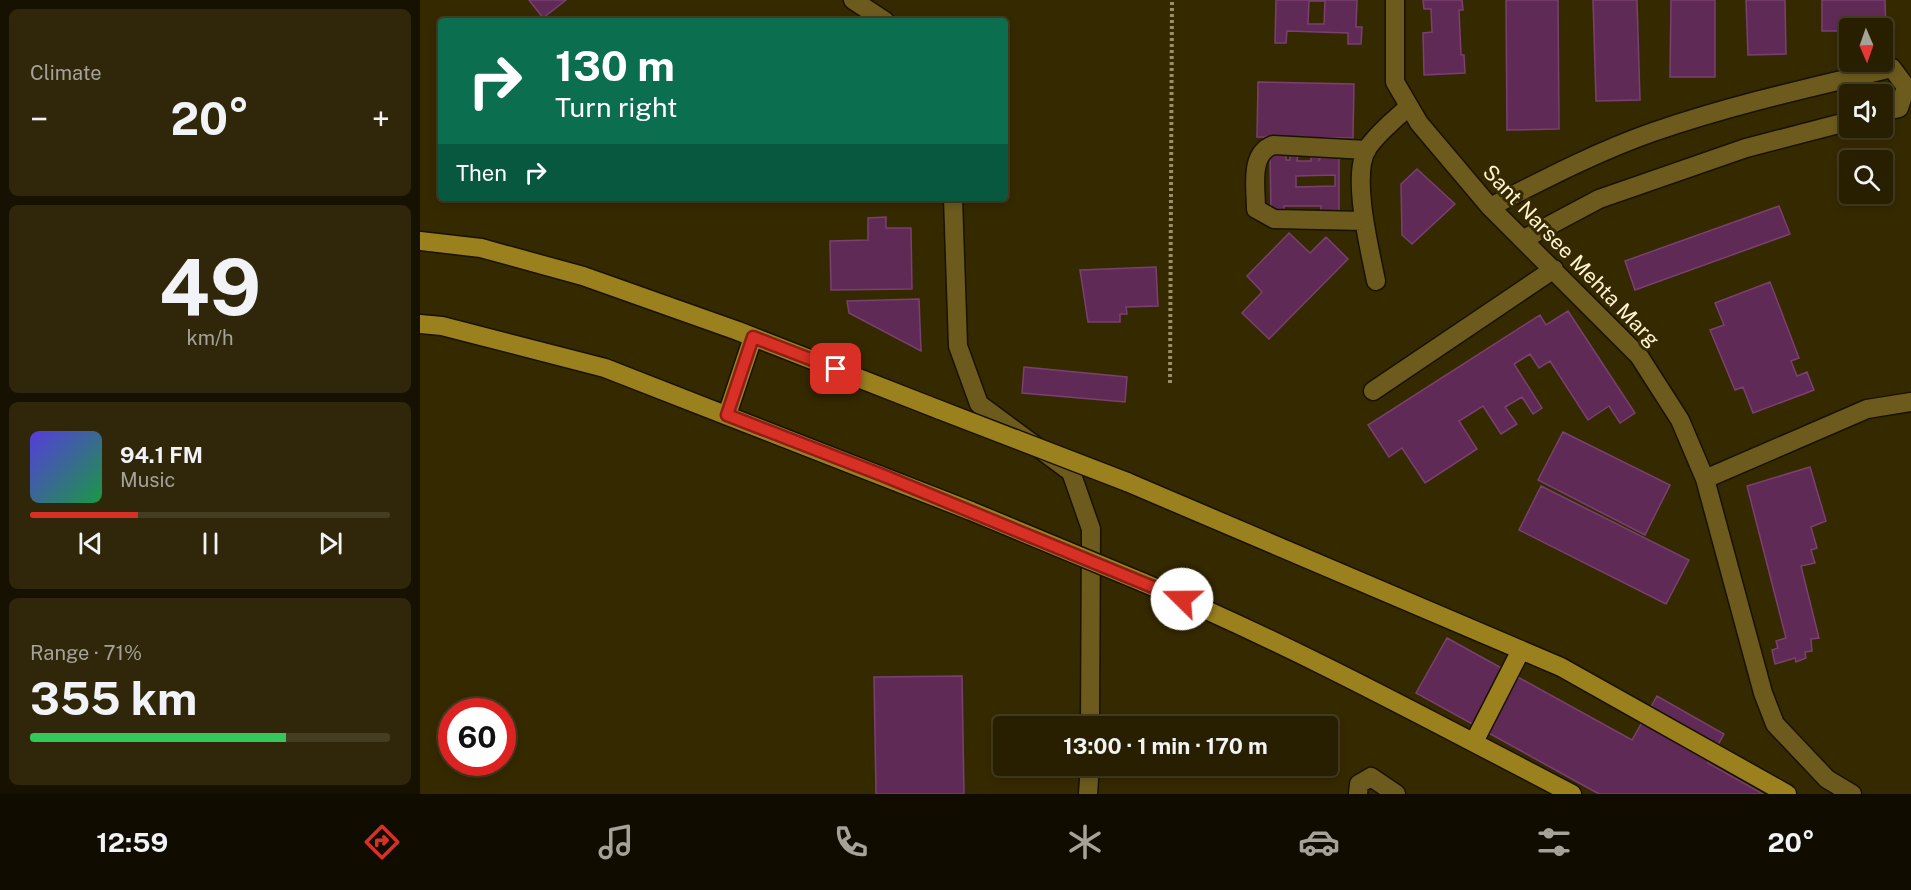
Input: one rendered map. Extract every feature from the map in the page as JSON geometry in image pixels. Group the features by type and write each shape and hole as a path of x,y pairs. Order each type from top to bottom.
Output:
{"main road":[{"path":"420,241 481,249 583,276 753,337 1127,482 1561,668 1787,794"},
{"path":"420,324 442,326 605,368 971,511 1223,616 1354,680 1572,794"},
{"path":"727,415 753,337"},
{"path":"1474,742 1521,650"}],"street":[{"path":"853,0 880,18"},
{"name":"Sant Narsee Mehta Marg","path":"1395,0 1395,82 1419,123 1490,207 1524,238 1639,356 1680,420 1705,479 1763,693 1775,724 1827,779 1852,794"},
{"path":"1490,207 1577,163 1651,133 1728,108 1892,68 1906,87 1899,108 1893,109"},
{"path":"1376,281 1365,221 1361,177 1367,150 1409,106"},
{"path":"1524,238 1599,199 1746,148 1839,124"},
{"path":"1365,221 1274,219 1263,214 1256,209 1257,159 1263,148 1273,145 1367,150"},
{"path":"953,201 958,346 979,404 1071,472 1090,529 1090,716"},
{"path":"1373,391 1554,269"},
{"path":"1705,479 1867,409 1911,402"},
{"path":"1088,794 1089,776"},
{"path":"1358,794 1359,784 1371,777 1396,794"}],"path":[{"path":"1170,383 1172,0"}],"building":[{"path":"529,0 566,0 543,18"},
{"path":"1276,0 1357,0 1356,27 1362,27 1361,44 1348,44 1348,33 1287,31 1286,43 1275,43","holes":["1309,1 1325,1 1324,24 1308,24"]},
{"path":"1423,0 1462,0 1463,10 1459,10 1461,55 1464,55 1465,73 1424,75 1423,33 1432,32 1431,9 1424,9"},
{"path":"1506,0 1558,0 1559,129 1507,130"},
{"path":"1593,0 1637,0 1640,100 1596,101"},
{"path":"1671,0 1715,0 1715,77 1670,77"},
{"path":"1746,0 1785,0 1786,54 1748,55"},
{"path":"1822,0 1885,0 1886,18 1839,18 1839,31 1822,31"},
{"path":"1258,82 1354,84 1353,138 1257,137"},
{"path":"1270,155 1286,155 1286,160 1290,160 1290,155 1298,155 1297,161 1311,161 1311,157 1319,157 1319,160 1321,157 1339,157 1339,214 1321,214 1321,206 1284,206 1284,214 1271,213","holes":["1335,175 1335,186 1296,187 1296,176"]},
{"path":"1417,169 1455,204 1412,244 1402,235 1401,184"},
{"path":"1779,206 1790,234 1635,290 1625,261"},
{"path":"886,217 886,228 911,228 912,289 831,290 830,241 868,240 868,218"},
{"path":"1289,233 1310,253 1326,237 1348,259 1269,339 1242,313 1262,292 1247,276"},
{"path":"1156,267 1158,306 1126,307 1127,314 1120,314 1120,322 1088,322 1080,270"},
{"path":"1770,282 1799,358 1791,361 1797,376 1807,372 1814,390 1753,413 1743,387 1735,390 1710,330 1724,325 1715,303"},
{"path":"919,299 921,351 849,313 847,301"},
{"path":"1568,311 1635,413 1620,423 1609,406 1588,420 1550,361 1539,368 1530,354 1514,364 1542,408 1533,414 1522,397 1505,407 1517,424 1501,434 1483,406 1459,421 1477,449 1425,483 1402,448 1389,457 1368,425 1540,315 1546,325"},
{"path":"1024,367 1127,377 1125,402 1022,393"},
{"path":"1563,432 1670,485 1645,535 1538,480"},
{"path":"1810,467 1826,521 1811,527 1817,548 1811,550 1815,563 1801,566 1819,638 1811,639 1812,651 1805,652 1806,658 1796,662 1795,658 1775,664 1772,650 1778,648 1776,641 1786,638 1747,486"},
{"path":"1541,486 1689,560 1666,604 1519,530"},
{"path":"1447,638 1632,740 1657,696 1724,734 1708,763 1763,794 1599,794 1416,693"},
{"path":"962,676 964,794 876,794 874,677"}],"route":[{"path":"836,369 753,337 727,415 887,477 1182,599"}]}
